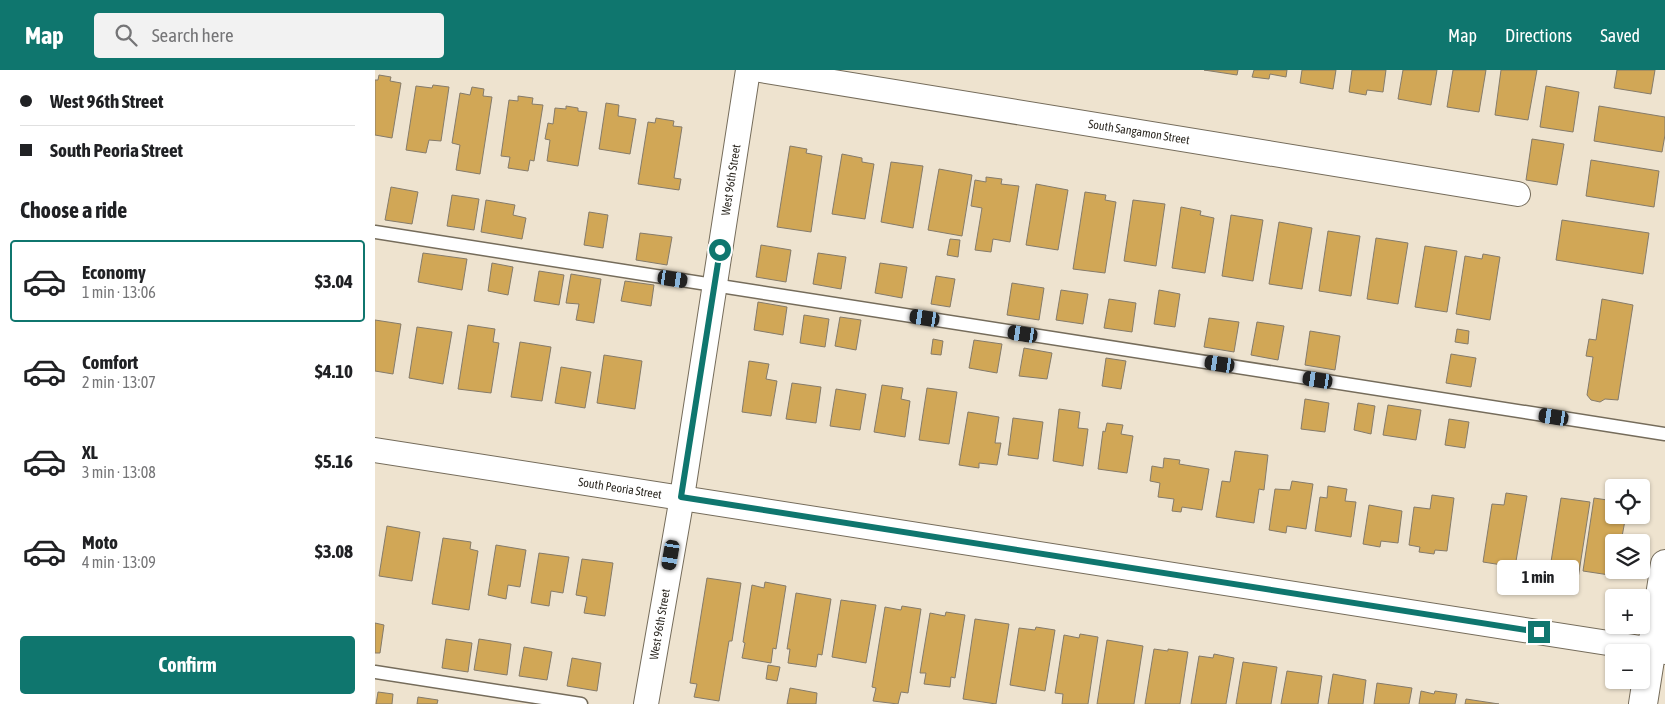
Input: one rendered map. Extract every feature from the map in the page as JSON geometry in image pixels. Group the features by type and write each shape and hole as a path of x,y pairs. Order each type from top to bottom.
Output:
{"main road":[{"path":"1643,704 1658,651 1665,564"}],"street":[{"name":"West 96th Street","path":"647,704 748,70"},
{"name":"South Sangamon Street","path":"760,70 1518,194"},
{"name":"South Peoria Street","path":"375,450 1658,651"}],"lane":[{"path":"375,232 1665,434"},
{"path":"375,672 581,704"}],"building":[{"path":"1204,70 1238,70 1237,75"},
{"path":"1254,70 1287,70 1286,77 1270,74 1269,79 1252,77"},
{"path":"1302,70 1336,70 1333,89 1300,83"},
{"path":"1352,70 1386,70 1383,92 1367,90 1366,95 1349,92"},
{"path":"1403,70 1437,70 1431,105 1398,99"},
{"path":"1453,70 1486,70 1479,112 1447,107"},
{"path":"1501,70 1537,70 1528,120 1495,115"},
{"path":"1617,70 1655,70 1651,94 1614,88"},
{"path":"379,75 391,77 390,81 401,83 392,138 375,135 375,80 378,80"},
{"path":"433,85 449,87 441,141 429,140 426,153 406,150 416,86 432,88"},
{"path":"1546,86 1579,92 1573,132 1540,127"},
{"path":"472,87 484,89 483,96 492,97 480,174 456,170 460,145 452,143 460,93 470,95"},
{"path":"518,96 533,98 532,104 543,105 534,161 530,160 528,171 508,168 510,157 501,156 509,100 518,101"},
{"path":"606,103 619,105 618,116 636,119 630,154 599,149"},
{"path":"566,106 578,108 578,111 587,112 578,166 547,161 550,140 545,139 548,123 553,124 555,108 566,109"},
{"path":"1599,106 1665,117 1665,135 1662,152 1594,141"},
{"path":"656,118 674,121 673,126 682,127 674,178 681,179 679,190 638,184 648,122 655,123"},
{"path":"1532,139 1564,144 1557,185 1526,180"},
{"path":"790,146 807,149 806,153 822,156 811,232 777,227"},
{"path":"842,154 862,158 862,162 874,164 865,219 832,214"},
{"path":"1591,160 1659,171 1654,207 1586,196"},
{"path":"891,162 923,166 913,228 881,222"},
{"path":"939,169 972,175 962,236 928,230"},
{"path":"986,177 1002,179 1001,184 1019,186 1010,242 993,239 991,252 975,250 982,208 971,206 975,180 986,182"},
{"path":"1036,184 1068,190 1058,250 1026,245"},
{"path":"391,187 418,192 412,224 385,220"},
{"path":"1085,192 1106,195 1105,200 1116,202 1105,273 1073,269"},
{"path":"452,195 479,199 474,230 447,226"},
{"path":"486,200 515,205 513,215 526,218 522,239 481,232"},
{"path":"1133,200 1165,204 1156,266 1124,261"},
{"path":"1181,207 1201,211 1200,215 1214,218 1205,273 1172,268"},
{"path":"589,212 608,215 603,248 584,245"},
{"path":"1231,215 1263,220 1253,281 1222,276"},
{"path":"1562,220 1649,233 1643,274 1556,260"},
{"path":"1279,222 1312,228 1302,289 1269,284"},
{"path":"1328,231 1360,236 1351,296 1319,291"},
{"path":"640,233 672,237 667,265 636,260"},
{"path":"1376,238 1408,243 1398,304 1367,299"},
{"path":"950,239 960,240 958,257 947,255"},
{"path":"761,245 791,250 786,282 756,277"},
{"path":"1425,246 1457,251 1447,312 1415,307"},
{"path":"423,253 467,259 462,290 418,282"},
{"path":"818,253 846,257 841,289 813,284"},
{"path":"1483,254 1500,257 1490,320 1456,314 1465,256 1482,259"},
{"path":"492,263 513,267 508,295 488,291"},
{"path":"880,263 907,267 902,298 875,293"},
{"path":"539,271 564,275 559,305 534,301"},
{"path":"571,274 601,279 594,323 576,320 579,304 566,303"},
{"path":"936,276 955,279 950,307 931,304"},
{"path":"625,281 654,285 651,306 621,301"},
{"path":"1012,283 1044,288 1039,320 1007,315"},
{"path":"1061,290 1088,294 1083,324 1056,320"},
{"path":"1159,290 1180,294 1175,327 1154,324"},
{"path":"1109,299 1136,303 1132,332 1104,328"},
{"path":"1602,299 1633,305 1618,400 1605,399 1600,402 1591,400 1587,395 1593,357 1586,356 1589,339 1596,340"},
{"path":"758,302 787,307 783,335 754,330"},
{"path":"804,315 829,319 825,347 800,343"},
{"path":"840,317 861,320 856,350 835,346"},
{"path":"1209,318 1239,322 1234,352 1204,347"},
{"path":"375,320 401,324 393,374 375,371"},
{"path":"1257,322 1284,326 1278,360 1251,355"},
{"path":"468,325 495,329 493,342 499,343 491,393 458,389"},
{"path":"417,327 452,332 443,384 409,378"},
{"path":"1457,329 1469,331 1468,344 1455,342"},
{"path":"1310,331 1340,336 1335,370 1305,365"},
{"path":"933,339 943,341 941,355 931,354"},
{"path":"974,340 1002,344 997,373 969,368"},
{"path":"520,342 551,347 542,401 511,397"},
{"path":"1024,348 1052,353 1047,379 1019,376"},
{"path":"1451,354 1476,358 1471,387 1446,383"},
{"path":"604,355 642,361 635,409 597,403"},
{"path":"1106,358 1126,361 1121,389 1102,386"},
{"path":"749,361 769,364 766,379 777,381 771,416 742,412"},
{"path":"561,367 591,372 585,408 555,403"},
{"path":"792,383 821,387 816,423 786,419"},
{"path":"882,385 903,388 901,399 910,401 905,437 874,432"},
{"path":"927,388 957,392 949,444 919,440"},
{"path":"836,389 866,394 860,430 830,426"},
{"path":"1305,399 1329,403 1325,432 1301,429"},
{"path":"1358,403 1375,406 1371,434 1354,430"},
{"path":"1388,405 1421,410 1416,440 1383,435"},
{"path":"1059,409 1080,412 1078,428 1088,429 1083,466 1053,461"},
{"path":"968,412 999,417 995,443 1001,443 997,465 979,463 979,468 959,465"},
{"path":"1013,418 1043,422 1038,459 1008,455"},
{"path":"1449,419 1469,422 1465,448 1445,445"},
{"path":"1107,423 1123,425 1121,434 1133,436 1127,473 1098,469 1103,431 1105,432"},
{"path":"1235,451 1268,455 1264,490 1259,489 1254,523 1216,517 1222,481 1230,482"},
{"path":"1164,458 1180,460 1179,464 1209,469 1202,510 1182,507 1181,512 1172,511 1174,499 1158,497 1160,483 1150,481 1152,466 1163,468"},
{"path":"1292,481 1313,484 1306,529 1287,526 1286,533 1269,530 1275,489 1290,490"},
{"path":"1328,486 1347,489 1345,501 1356,502 1351,537 1315,531 1320,497 1327,498"},
{"path":"1506,493 1527,496 1515,567 1483,562 1492,504 1504,505"},
{"path":"1432,495 1454,498 1447,551 1435,550 1434,554 1419,552 1420,547 1409,545 1414,507 1430,509"},
{"path":"1561,498 1590,502 1577,585 1548,581"},
{"path":"1594,498 1605,500 1605,524 1624,524 1622,534 1605,534 1605,574 1583,571"},
{"path":"1369,505 1402,511 1398,543 1381,541 1380,547 1363,544"},
{"path":"387,526 420,532 412,581 379,576"},
{"path":"443,538 471,542 470,549 478,551 469,610 432,604"},
{"path":"496,545 526,550 520,587 508,585 506,599 488,595"},
{"path":"539,553 569,557 563,593 551,591 549,606 531,603"},
{"path":"582,559 613,563 605,616 584,613 587,597 576,595"},
{"path":"707,578 741,583 732,641 729,641 719,701 694,697 697,684 690,683"},
{"path":"765,582 786,586 776,649 773,648 771,663 742,658 752,585 764,588"},
{"path":"796,593 831,599 822,655 818,654 816,667 788,663 790,649 787,649"},
{"path":"841,600 876,605 866,663 832,657"},
{"path":"902,606 921,609 908,693 901,692 898,704 873,701 876,688 872,687 885,607 901,610"},
{"path":"946,612 965,615 955,678 951,677 950,687 924,684 926,673 920,673 930,613 945,616"},
{"path":"975,619 1009,624 996,704 963,699"},
{"path":"375,623 384,625 380,653 375,653"},
{"path":"1036,627 1055,630 1045,691 1010,685 1019,628 1035,630"},
{"path":"1080,634 1098,637 1088,704 1062,704 1063,694 1055,693 1064,635 1079,638"},
{"path":"446,639 472,643 468,672 442,668"},
{"path":"479,639 511,644 507,675 474,670"},
{"path":"1107,640 1143,646 1134,704 1097,704"},
{"path":"524,647 552,652 547,680 519,676"},
{"path":"1154,649 1188,652 1180,704 1145,704"},
{"path":"1214,654 1234,658 1226,704 1191,704 1199,656 1213,658"},
{"path":"572,658 601,663 597,691 567,686"},
{"path":"1243,662 1277,667 1271,704 1236,704"},
{"path":"768,665 780,667 777,681 766,679"},
{"path":"1287,671 1322,676 1318,704 1281,704"},
{"path":"1333,674 1366,680 1363,704 1328,704"},
{"path":"1377,683 1412,688 1409,704 1374,704"},
{"path":"790,688 817,693 816,704 787,704"},
{"path":"1421,691 1434,694 1435,691 1457,694 1455,704 1419,704"},
{"path":"378,692 393,694 392,704 376,704"},
{"path":"418,697 438,700 437,704 417,704"},
{"path":"1466,699 1499,704 1465,704"}],"route":[{"path":"720,250 681,497 1539,632"}]}
